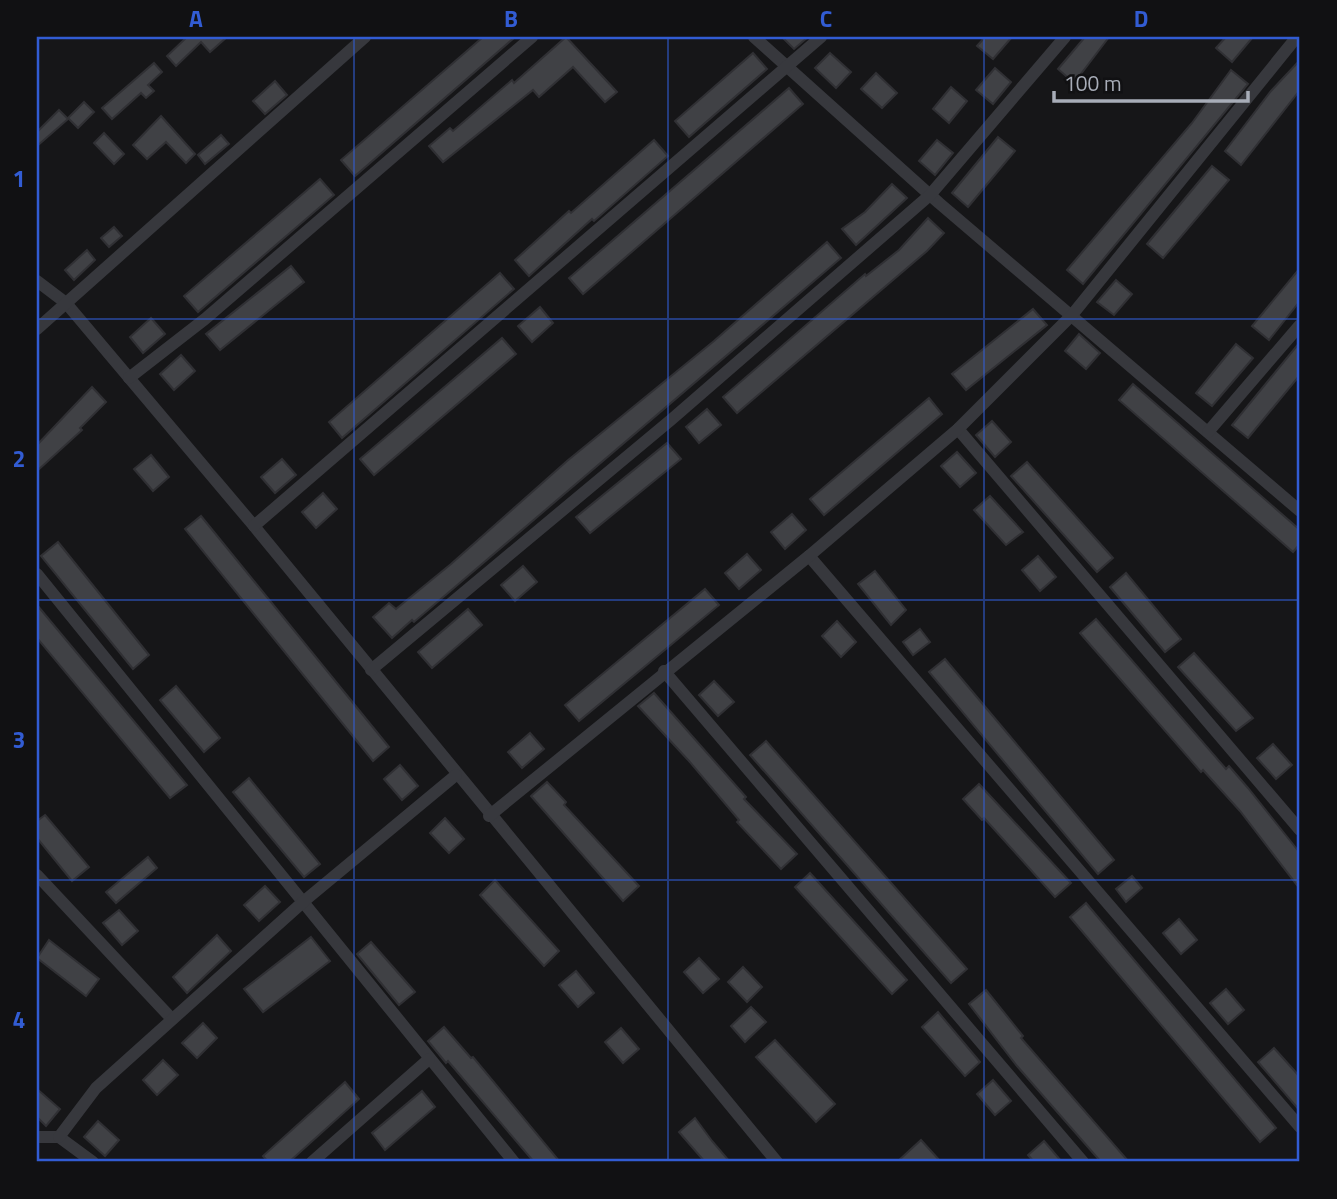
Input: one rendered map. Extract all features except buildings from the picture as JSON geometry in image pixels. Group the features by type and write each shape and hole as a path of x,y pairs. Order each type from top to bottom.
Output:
{"street":[{"path":"37,329 365,37"},
{"path":"129,378 205,319 532,37"},
{"path":"754,37 930,195 1300,511"},
{"path":"254,526 821,37"},
{"path":"371,670 672,419 930,195 1065,37"},
{"path":"489,816 664,671 809,556 958,429 1072,315 1296,38"},
{"path":"37,281 66,303 254,526 489,816 777,1162"},
{"path":"1208,432 1300,325"},
{"path":"958,429 1300,830"},
{"path":"809,556 1300,1127"},
{"path":"37,574 513,1162"},
{"path":"664,671 1083,1162"},
{"path":"59,1137 96,1088 303,902 456,775"},
{"path":"37,876 172,1020"},
{"path":"312,1162 429,1059"},
{"path":"37,1137 59,1137 93,1162"}]}
